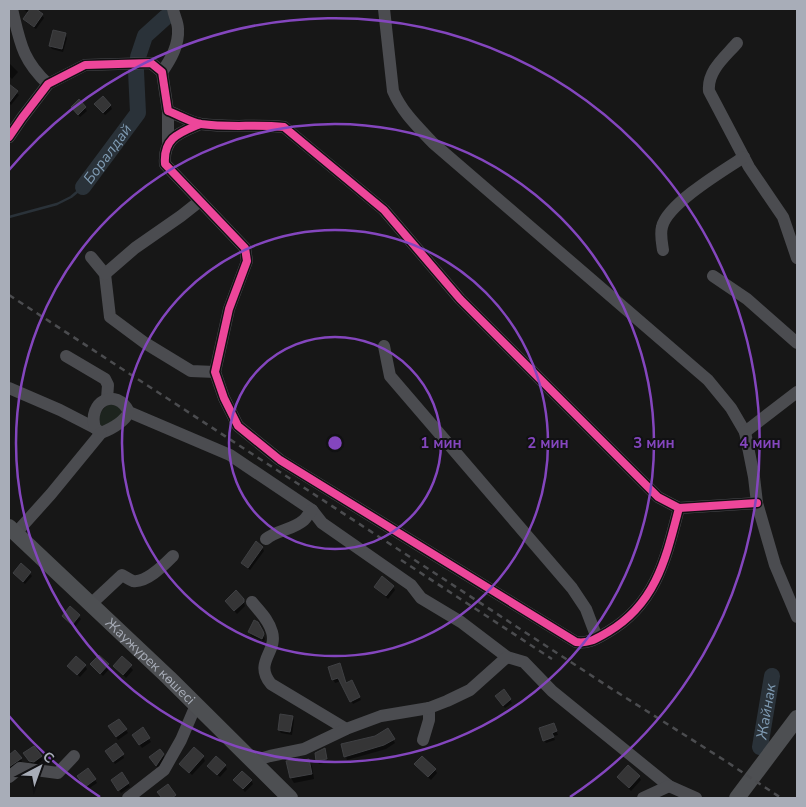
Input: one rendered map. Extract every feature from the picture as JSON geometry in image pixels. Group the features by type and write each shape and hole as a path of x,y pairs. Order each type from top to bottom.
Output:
{"main road":[{"name":"Жаужүрек көшесі","path":"11,534 91,604 290,798"},
{"path":"737,798 797,718"}],"street":[{"path":"12,9 25,56 33,69 48,84"},
{"path":"162,72 169,62 177,42 178,27 174,9"},
{"path":"384,9 393,90 398,102 409,118 440,149 708,380 731,408 745,432 757,503 775,566 797,617"},
{"path":"737,43 713,70 708,82 709,91 758,181 783,217 797,258"},
{"path":"9,137 48,84 85,65 151,63 162,72 168,111 168,142 164,153 165,164 245,248 248,262 229,309 215,372 224,398 238,426 280,460 576,642 586,644 622,624 646,599 656,582 668,553 679,508"},
{"path":"168,111 200,124 238,127 264,125 284,127 384,210 460,299 658,497 679,508 757,503"},
{"path":"168,142 184,131 200,124"},
{"path":"663,250 661,228 670,212 699,186 744,157"},
{"path":"105,274 135,248 200,201"},
{"path":"90,257 105,274 110,317 145,343 191,371 215,372"},
{"path":"713,276 747,299 797,343"},
{"path":"384,346 390,376 572,588 586,609 597,638"},
{"path":"66,356 105,379 108,385 107,399"},
{"path":"9,388 60,410 98,431"},
{"path":"745,432 797,392"},
{"path":"98,431 93,416 101,403 107,399 114,399 125,404 129,412 230,455 312,510 322,523 410,585 421,598 461,622 507,657 524,662 552,691 669,786 692,798"},
{"path":"11,534 51,494 98,431 126,418 129,412"},
{"path":"266,539 274,533 293,527 304,520 312,510"},
{"path":"91,604 122,576 134,581 144,579 159,570 173,556"},
{"path":"252,602 267,619 272,633 273,641 264,667 265,677 271,684 346,730"},
{"path":"253,761 304,749 381,716 430,708 470,690 507,657"},
{"path":"128,798 164,770 181,740 196,705"},
{"path":"423,740 429,720 430,708"},
{"path":"9,777 20,768 58,772 74,756"},
{"path":"643,798 669,786"}],"shaded area":[{"path":"113,401 125,411 106,427 100,426 102,411"}],"building":[{"path":"30,9 36,9 43,14 34,27 23,19"},
{"path":"53,30 66,33 62,49 49,46"},
{"path":"9,84 18,91 9,103"},
{"path":"103,96 111,105 103,113 94,104"},
{"path":"79,99 86,107 78,115 71,107"},
{"path":"256,541 263,547 248,568 241,563"},
{"path":"21,563 31,572 23,582 13,573"},
{"path":"382,576 394,586 386,596 374,587"},
{"path":"236,590 244,599 244,602 234,611 225,601"},
{"path":"70,606 80,615 72,625 62,616"},
{"path":"254,620 258,622 263,631 262,639 248,632"},
{"path":"99,655 109,664 100,674 90,664"},
{"path":"76,656 86,665 77,675 67,666"},
{"path":"122,656 132,665 123,675 113,666"},
{"path":"340,663 346,683 352,680 360,697 350,702 338,678 332,680 328,667"},
{"path":"504,689 511,699 503,706 495,696"},
{"path":"280,714 293,716 290,732 278,730"},
{"path":"119,719 127,729 116,737 108,726"},
{"path":"554,723 557,731 552,733 554,737 543,741 539,728"},
{"path":"143,727 150,738 139,745 132,735"},
{"path":"388,728 395,739 384,745 344,757 341,744 375,736"},
{"path":"116,743 124,754 113,762 105,751"},
{"path":"34,746 42,756 34,762 29,761 23,753"},
{"path":"194,747 204,756 189,773 179,764"},
{"path":"325,748 327,759 316,761 315,753"},
{"path":"160,749 164,754 156,766 149,757"},
{"path":"15,750 22,758 9,767 9,755"},
{"path":"216,756 226,765 217,775 207,766"},
{"path":"422,756 436,769 428,777 414,764"},
{"path":"298,759 298,761 309,759 312,774 290,778 286,761"},
{"path":"628,765 640,776 629,788 617,777"},
{"path":"88,768 96,779 85,787 77,776"},
{"path":"242,771 252,780 243,789 233,780"},
{"path":"122,772 129,783 118,791 111,780"},
{"path":"168,784 176,795 172,798 162,798 157,792"}],"waterway":[{"name":"Боралдай","path":"138,57 145,36 166,17"},
{"name":"Боралдай","path":"83,187 138,113 136,71"},
{"name":"Боралдай","path":"9,217 57,204 71,197 83,187"},
{"name":"Жайнак","path":"760,747 772,676"}],"railway":[{"path":"9,295 781,798"},
{"path":"401,560 552,659"}],"cycle path":[{"path":"9,137 48,84 85,65 151,63 162,72 168,111 197,123 222,126 284,127 384,210 460,299 658,497 679,508 757,503"},
{"path":"200,124 185,130 170,142 165,155 165,164 245,248 247,261 229,309 215,372 224,398 238,426 280,460 576,642 589,641 608,632 638,608 657,578 669,545 679,508"}]}
